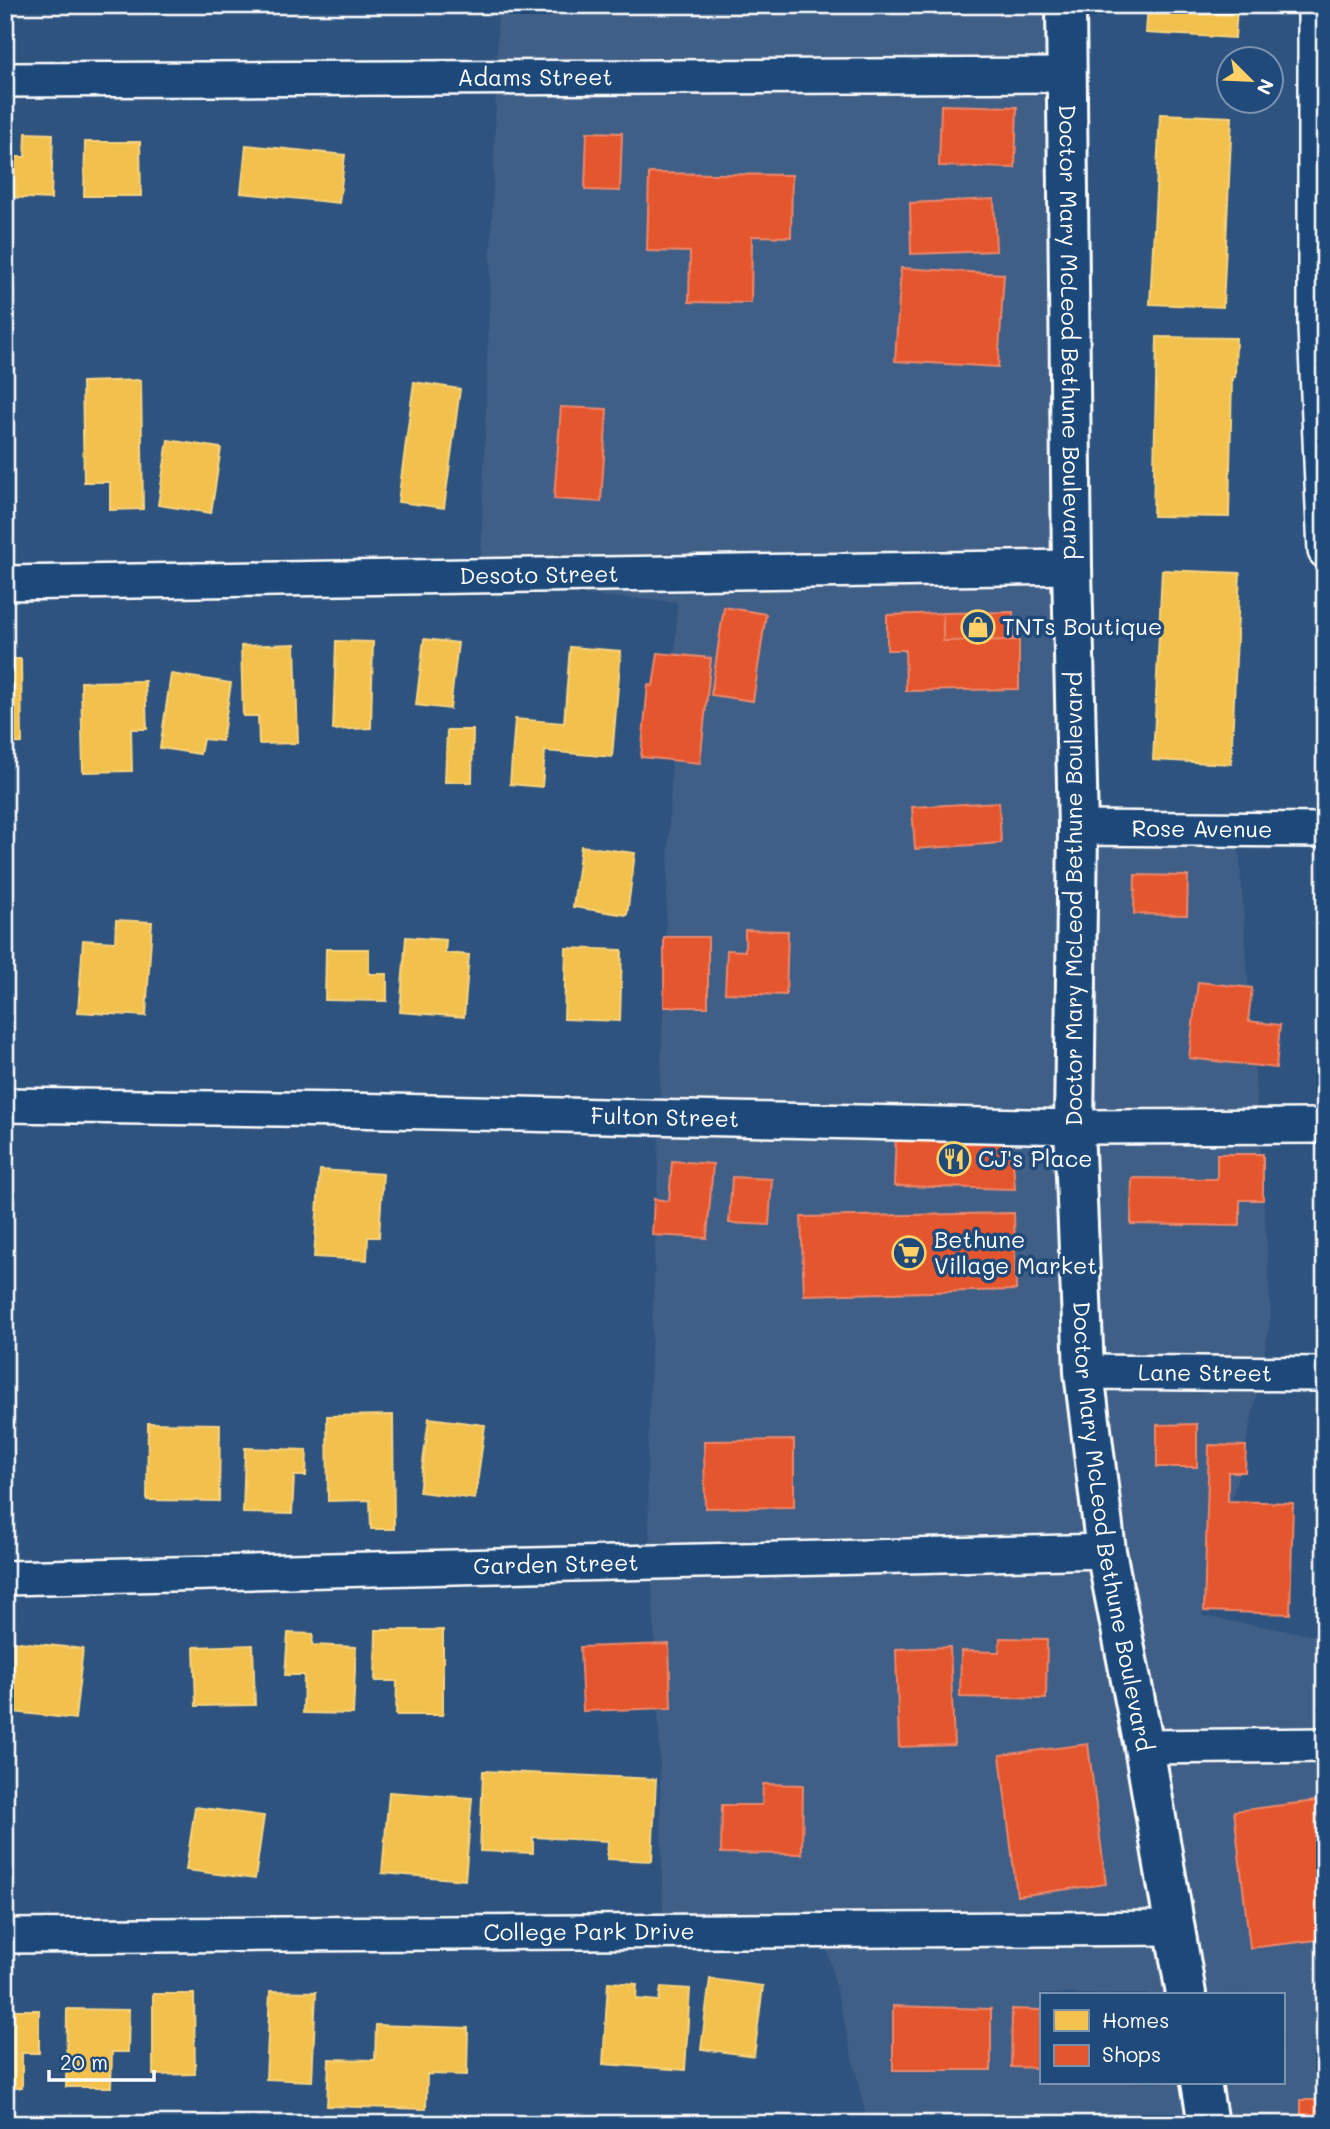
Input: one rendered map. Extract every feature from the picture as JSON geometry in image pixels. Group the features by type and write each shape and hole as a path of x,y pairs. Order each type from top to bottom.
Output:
{"street":[{"name":"Doctor Mary McLeod Bethune Boulevard","path":"1066,5 1072,567 1078,828 1074,1127 1084,1372 1106,1551 1144,1747 1186,1993"},
{"path":"1315,5 1320,250 1315,327 1325,551"},
{"name":"Adams Street","path":"5,80 1066,75"},
{"name":"Desoto Street","path":"5,583 1072,567"},
{"name":"Rose Avenue","path":"1078,828 1325,830"},
{"name":"Fulton Street","path":"5,1105 1074,1127 1325,1126"},
{"name":"Lane Street","path":"1084,1372 1325,1374"},
{"name":"Garden Street","path":"5,1578 1106,1551"},
{"path":"1144,1747 1325,1745"},
{"name":"College Park Drive","path":"5,1936 1175,1927"},
{"path":"1201,2084 1208,2124"}],"shaded area":[{"path":"498,5 1045,5 1046,56 497,59"},
{"path":"1047,93 1052,549 481,557 496,96"},
{"path":"1052,585 1058,810 1054,1108 660,1099 677,602 557,593"},
{"path":"1098,847 1239,848 1257,1108 1094,1109"},
{"path":"659,1136 1055,1145 1062,1354 1084,1533 650,1543 647,1475"},
{"path":"1260,1144 1271,1314 1264,1355 1104,1355 1095,1145"},
{"path":"1107,1391 1257,1392 1202,1616 1323,1637 1325,1727 1160,1728 1127,1550"},
{"path":"1090,1570 1152,1909 663,1913 652,1581"},
{"path":"1325,1763 1325,2124 1228,2124 1221,2084 1284,2084 1284,1993 1207,1993 1166,1765"},
{"path":"1158,1946 1166,1993 1040,1993 1040,2084 1180,2084 1187,2124 868,2124 827,1949"}],"building: Homes":[{"path":"1148,5 1237,7 1235,38 1146,33"},
{"path":"1160,114 1232,117 1223,307 1150,304"},
{"path":"26,133 53,134 51,199 5,197 5,157 25,157"},
{"path":"85,142 140,142 141,196 84,196"},
{"path":"246,145 345,155 339,203 241,193"},
{"path":"1157,337 1236,338 1235,377 1232,377 1229,517 1153,516"},
{"path":"141,380 143,509 110,510 110,482 84,482 82,382"},
{"path":"414,382 460,389 444,508 398,502"},
{"path":"168,440 221,448 211,513 158,505"},
{"path":"1162,570 1240,573 1231,764 1153,760"},
{"path":"424,639 458,643 450,709 416,705"},
{"path":"336,641 373,642 371,728 333,730"},
{"path":"295,644 298,743 259,744 258,716 243,716 241,646"},
{"path":"570,647 621,651 612,757 545,751 542,787 510,784 515,719 564,723"},
{"path":"5,659 21,659 22,743 5,744"},
{"path":"171,674 231,683 222,741 203,739 200,754 160,748"},
{"path":"145,681 147,729 131,729 132,771 83,772 81,682"},
{"path":"447,730 473,730 472,782 445,782"},
{"path":"581,846 635,853 627,915 573,907"},
{"path":"116,920 152,922 146,1016 78,1012 83,940 115,942"},
{"path":"406,937 446,940 445,953 469,955 464,1017 400,1012"},
{"path":"566,948 622,950 620,1021 564,1019"},
{"path":"326,949 369,949 369,974 387,974 387,1001 325,1000"},
{"path":"320,1170 383,1174 379,1237 368,1237 367,1260 314,1257"},
{"path":"393,1415 394,1529 371,1529 370,1500 328,1501 327,1416"},
{"path":"429,1418 485,1425 475,1499 419,1492"},
{"path":"148,1423 220,1424 219,1501 147,1500"},
{"path":"245,1448 307,1450 306,1476 294,1476 292,1514 243,1513"},
{"path":"376,1630 443,1630 443,1715 396,1715 397,1681 375,1681"},
{"path":"288,1633 313,1634 312,1645 356,1647 353,1714 303,1713 304,1675 285,1675"},
{"path":"10,1641 83,1649 75,1719 5,1711 5,1680"},
{"path":"253,1645 255,1705 196,1706 194,1647"},
{"path":"483,1771 656,1779 652,1861 607,1859 608,1841 533,1837 533,1853 480,1851"},
{"path":"389,1792 472,1798 465,1880 382,1873"},
{"path":"195,1807 264,1816 255,1879 186,1870"},
{"path":"710,1979 763,1986 754,2056 701,2049"},
{"path":"608,1982 637,1984 636,1999 659,2001 661,1987 690,1989 685,2070 603,2064"},
{"path":"270,1991 316,1992 312,2081 266,2079"},
{"path":"153,1994 194,1994 195,2074 153,2075"},
{"path":"67,2009 129,2010 128,2052 112,2052 111,2087 66,2087"},
{"path":"5,2010 39,2010 39,2053 22,2053 22,2088 5,2088"},
{"path":"376,2025 468,2028 467,2075 427,2074 426,2109 327,2106 329,2059 375,2060"}],"building: Shops":[{"path":"941,105 1017,107 1015,168 939,166"},
{"path":"587,132 622,133 620,191 585,190"},
{"path":"649,173 792,175 791,237 752,236 751,303 689,302 690,252 647,251"},
{"path":"994,199 996,251 911,254 910,203"},
{"path":"901,268 1004,274 998,367 895,361"},
{"path":"561,407 607,409 601,502 554,499"},
{"path":"724,607 766,614 753,701 711,695"},
{"name":"TNTs Boutique","path":"1013,612 1013,640 943,641 943,613"},
{"path":"943,613 943,641 1019,640 1019,689 906,691 905,650 887,650 887,615"},
{"path":"658,653 711,658 700,763 641,757 648,685 653,686"},
{"path":"999,802 1001,843 915,849 912,807"},
{"path":"1135,875 1188,876 1187,915 1134,914"},
{"path":"745,930 788,931 786,995 725,993 727,950 745,951"},
{"path":"664,937 708,937 708,1007 664,1007"},
{"path":"1198,982 1252,988 1248,1021 1280,1025 1276,1068 1189,1058"},
{"name":"CJ's Place","path":"896,1131 1011,1133 1015,1189 894,1186"},
{"path":"1217,1154 1263,1154 1263,1200 1240,1200 1240,1226 1131,1224 1132,1178 1217,1179"},
{"path":"672,1161 713,1164 707,1238 652,1235 654,1199 669,1201"},
{"path":"732,1177 772,1179 769,1225 729,1223"},
{"name":"Bethune Village Market","path":"1014,1213 1016,1290 804,1295 801,1217"},
{"path":"1197,1424 1197,1467 1157,1467 1157,1425"},
{"path":"794,1440 794,1507 705,1508 704,1441"},
{"path":"1209,1445 1246,1446 1245,1472 1228,1472 1228,1501 1293,1503 1290,1614 1204,1611"},
{"path":"1000,1638 1047,1639 1046,1699 960,1697 961,1651 999,1652"},
{"path":"669,1644 671,1708 583,1711 580,1647"},
{"path":"950,1647 954,1745 899,1747 896,1649"},
{"path":"1088,1744 1106,1884 1017,1896 1000,1755"},
{"path":"763,1784 803,1785 802,1854 721,1853 722,1805 762,1805"},
{"path":"1325,1800 1325,1939 1250,1948 1234,1811"},
{"path":"893,2006 991,2009 991,2070 893,2070"},
{"path":"1012,2009 1040,2010 1040,2068 1011,2067"},
{"path":"1301,2100 1325,2100 1325,2124 1301,2124"}],"place":[{"name":"TNTs Boutique","path":"978,627"},
{"name":"CJ's Place","path":"954,1159"},
{"name":"Bethune Village Market","path":"909,1253"}]}
